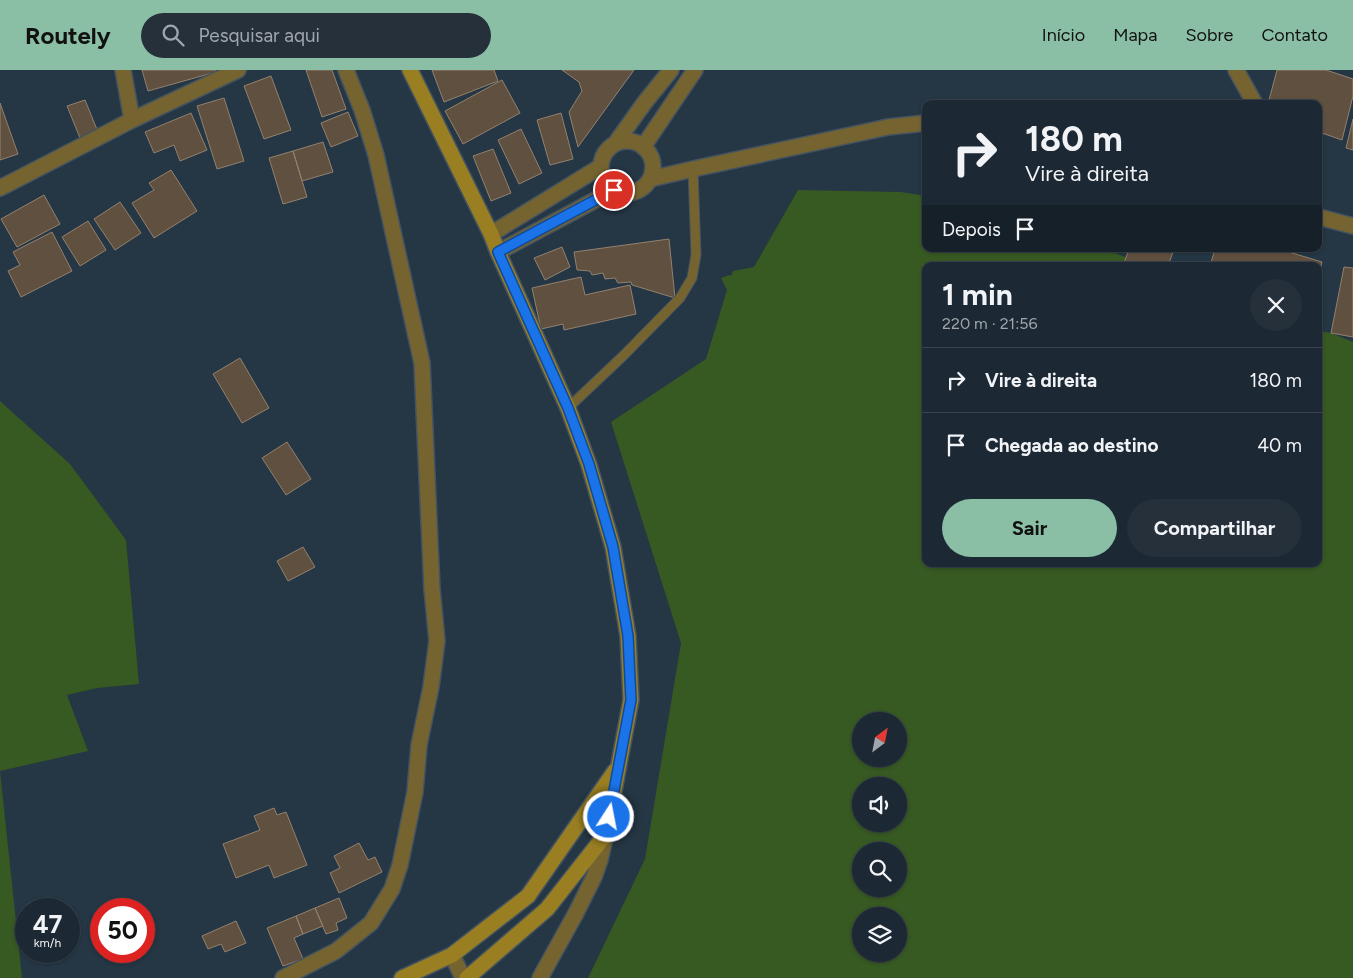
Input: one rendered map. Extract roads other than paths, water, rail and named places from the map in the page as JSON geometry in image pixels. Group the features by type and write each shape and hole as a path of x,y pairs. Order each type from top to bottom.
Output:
{"main road":[{"path":"410,70 491,234 568,408 589,464 613,547 628,636 631,700 606,834 547,909 467,978"},
{"path":"402,978 452,955 528,896 619,765"}],"street":[{"path":"123,70 132,120"},
{"path":"0,188 132,120 238,70"},
{"path":"283,978 336,951 371,923 392,889 400,865 415,792 419,745 431,687 437,641 432,589 422,363 376,155 362,110 346,70"},
{"path":"615,144 671,70"},
{"path":"643,147 695,70"},
{"path":"1236,70 1253,100"},
{"path":"650,179 693,168 888,127 922,123"},
{"path":"624,141 634,142 643,147 649,153 652,162 653,171 650,179 643,188 634,193 623,193 614,190 604,180 600,167 604,154 615,144 624,141"},
{"path":"491,234 600,167"},
{"path":"498,252 614,190"},
{"path":"1322,218 1353,226"},
{"path":"540,978 594,877 606,834"},
{"path":"452,955 463,978"}],"lane":[{"path":"568,408 680,298 692,278 696,255 693,168"}]}
